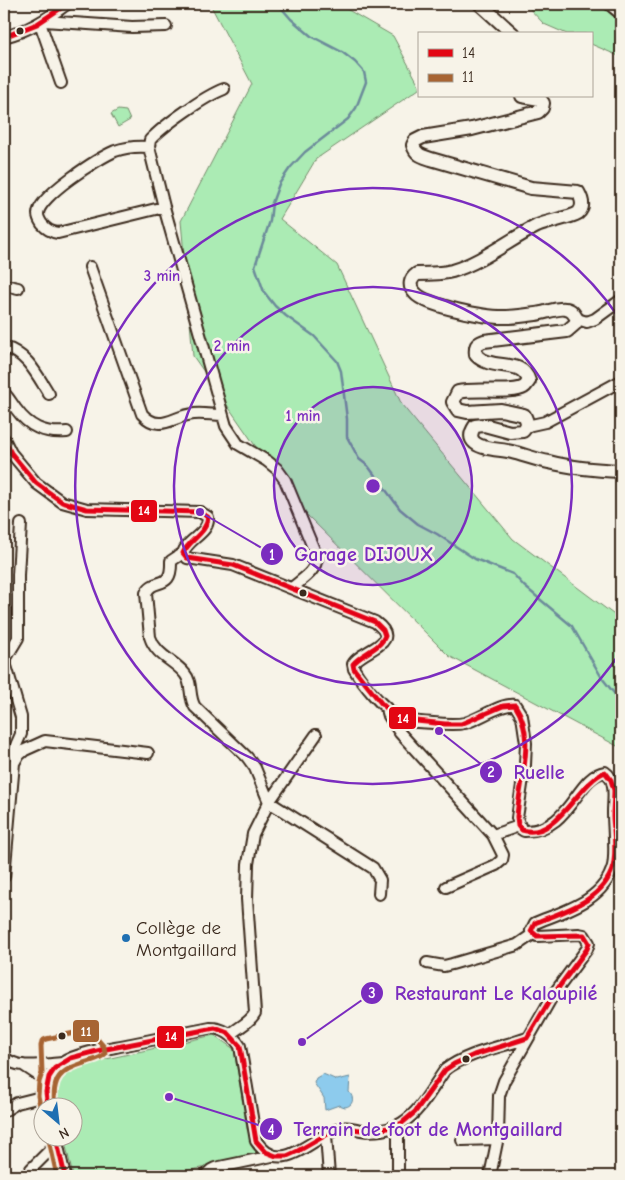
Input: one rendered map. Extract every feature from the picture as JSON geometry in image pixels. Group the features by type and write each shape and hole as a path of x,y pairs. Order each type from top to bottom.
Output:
{"main road":[{"path":"480,4 510,32"},
{"path":"531,98 540,100 542,108 538,112 520,118 423,138 415,141 413,145 415,151 419,155 431,159 531,188 578,192 582,199 582,207 577,213 539,225 475,261 452,271 417,274 412,278 410,284 418,296 430,302 483,316 505,318 541,314 565,308 573,312 576,319 575,324 567,330 478,343 475,346 476,355 481,360 519,367 527,373 529,380 524,387 514,390 467,390 458,392 453,402 458,410 467,412 501,410 524,415 527,420 527,426 523,431 510,432 484,425 475,426 471,437 482,446 573,467 621,470"}],"street":[{"path":"4,37 20,33 42,22 67,4"},
{"path":"609,4 621,14"},
{"path":"42,22 132,27 166,26"},
{"path":"42,22 61,83"},
{"path":"224,89 212,93 159,132 150,140 149,147 164,207 226,426 238,444 267,461 277,469 285,480 316,557 312,571 292,588"},
{"path":"149,147 136,146 121,149 89,165 48,197 40,207 38,214 40,221 46,229 58,234 164,207"},
{"path":"90,267 142,414 146,419 161,424 193,414 222,416"},
{"path":"4,285 18,288"},
{"path":"576,319 586,322 594,319 621,300"},
{"path":"4,348 20,354 27,360 49,394"},
{"path":"527,426 545,422 621,381"},
{"path":"4,393 22,417 36,428 55,433 67,432"},
{"path":"4,439 11,453 36,482 62,502 87,509 187,511 200,512 208,517 207,525 190,541 183,553 171,561 172,573 168,578 162,583 151,586 146,593 150,637 156,650 187,675 190,683 190,699 195,707 256,768 269,802 374,868 380,880 379,894"},
{"path":"17,758 13,752 21,734 21,717 6,666 6,658 18,638 18,575 21,524"},
{"path":"183,553 190,558 233,564 375,622 383,628 385,637 382,643 360,656 353,664 357,674 388,710 399,718 410,721 444,724 464,723 490,714 504,705 515,705 522,716 526,743 517,818 519,826 524,831 542,829 561,817 597,774 604,772 611,778 613,796 613,864 609,877 594,896 535,923 531,930 533,934"},
{"path":"388,710 389,716 400,734 493,835 503,855 502,860 496,865 446,887"},
{"path":"230,1034 250,1022 255,1013 247,900 248,864 253,834 269,802 316,735"},
{"path":"4,877 14,764 25,750 45,741 148,753"},
{"path":"493,835 519,826"},
{"path":"427,963 444,966 452,964 517,945 533,934"},
{"path":"490,1176 498,1139 498,1112 501,1088 527,1038 553,995 587,949 589,943 584,935 579,934 537,936 533,934"},
{"path":"4,1111 17,1103 45,1096 46,1083 54,1068 75,1056 210,1028 218,1028 230,1034 240,1046 256,1141 265,1152 272,1156"},
{"path":"206,1176 215,1168 272,1156 290,1155 344,1127 371,1130 398,1125 414,1114 445,1070 451,1065 527,1038"},
{"path":"4,1057 41,1077 46,1083"},
{"path":"23,1066 62,1063"},
{"path":"398,1125 398,1169"},
{"path":"326,1135 329,1176"},
{"path":"462,1140 498,1139"},
{"path":"27,1176 49,1148"},
{"path":"58,1148 66,1176"}],"green space":[{"path":"210,4 338,4 393,36 418,83 418,90 316,159 280,219 337,265 402,405 513,539 621,620 621,748 449,656 295,503 193,356 181,221 252,84"},
{"path":"525,4 621,4 621,57 592,44 592,32 562,32 544,24"},
{"path":"118,110 126,111 130,120 118,127 111,114"},
{"path":"214,1035 234,1049 247,1129 257,1154 255,1158 159,1176 73,1176 66,1148 82,1148 82,1098 54,1098 52,1090 66,1068"}],"water":[{"path":"323,1074 337,1080 350,1077 349,1092 352,1099 350,1105 345,1107 339,1105 325,1110 324,1098 314,1083 316,1078"}],"waterway":[{"path":"278,4 291,19 311,36 342,52 355,62 364,72 366,82 356,108 348,119 305,152 290,168 279,184 272,203 270,221 255,266 264,292 275,306 314,336 337,361 341,371 347,419 347,437 359,459 368,466 400,509 418,524 475,559 513,574 524,586 572,626 602,678 621,702"}],"transit line":[{"name":"14","path":"4,37 37,24 67,4"},
{"name":"14","path":"4,439 11,453 36,483 62,502 87,509 200,512 208,517 207,523 183,553 187,558 233,565 375,622 383,630 385,636 383,640 353,664 354,669 381,703 393,714 407,720 461,724 503,706 515,705 525,731 526,745 517,817 518,825 522,830 534,831 546,827 566,809 585,787 605,772 611,780 614,790 615,855 608,879 592,896 570,909 535,923 531,931 537,936 584,935 589,943"},
{"name":"14","path":"527,1038 553,995 587,949 589,943"},
{"name":"14","path":"47,1098 49,1077 55,1068 71,1058 101,1050 215,1028 228,1033 240,1046 256,1141 266,1152 276,1156 287,1156 342,1128 371,1131 393,1127 402,1123 415,1112 445,1070 474,1055 527,1038"},
{"name":"11","path":"38,1098 39,1082 42,1073 42,1041 84,1031 91,1032 104,1047 105,1054 64,1072 56,1082 54,1098"},
{"name":"11","path":"51,1148 57,1176"},
{"name":"14","path":"58,1148 65,1176"}],"place":[{"name":"Garage DIJOUX","path":"200,512"},
{"name":"Ruelle","path":"439,731"},
{"name":"Collège de Montgaillard","path":"126,938"},
{"name":"Restaurant Le Kaloupilé","path":"302,1042"},
{"name":"Terrain de foot de Montgaillard","path":"169,1097"}]}
